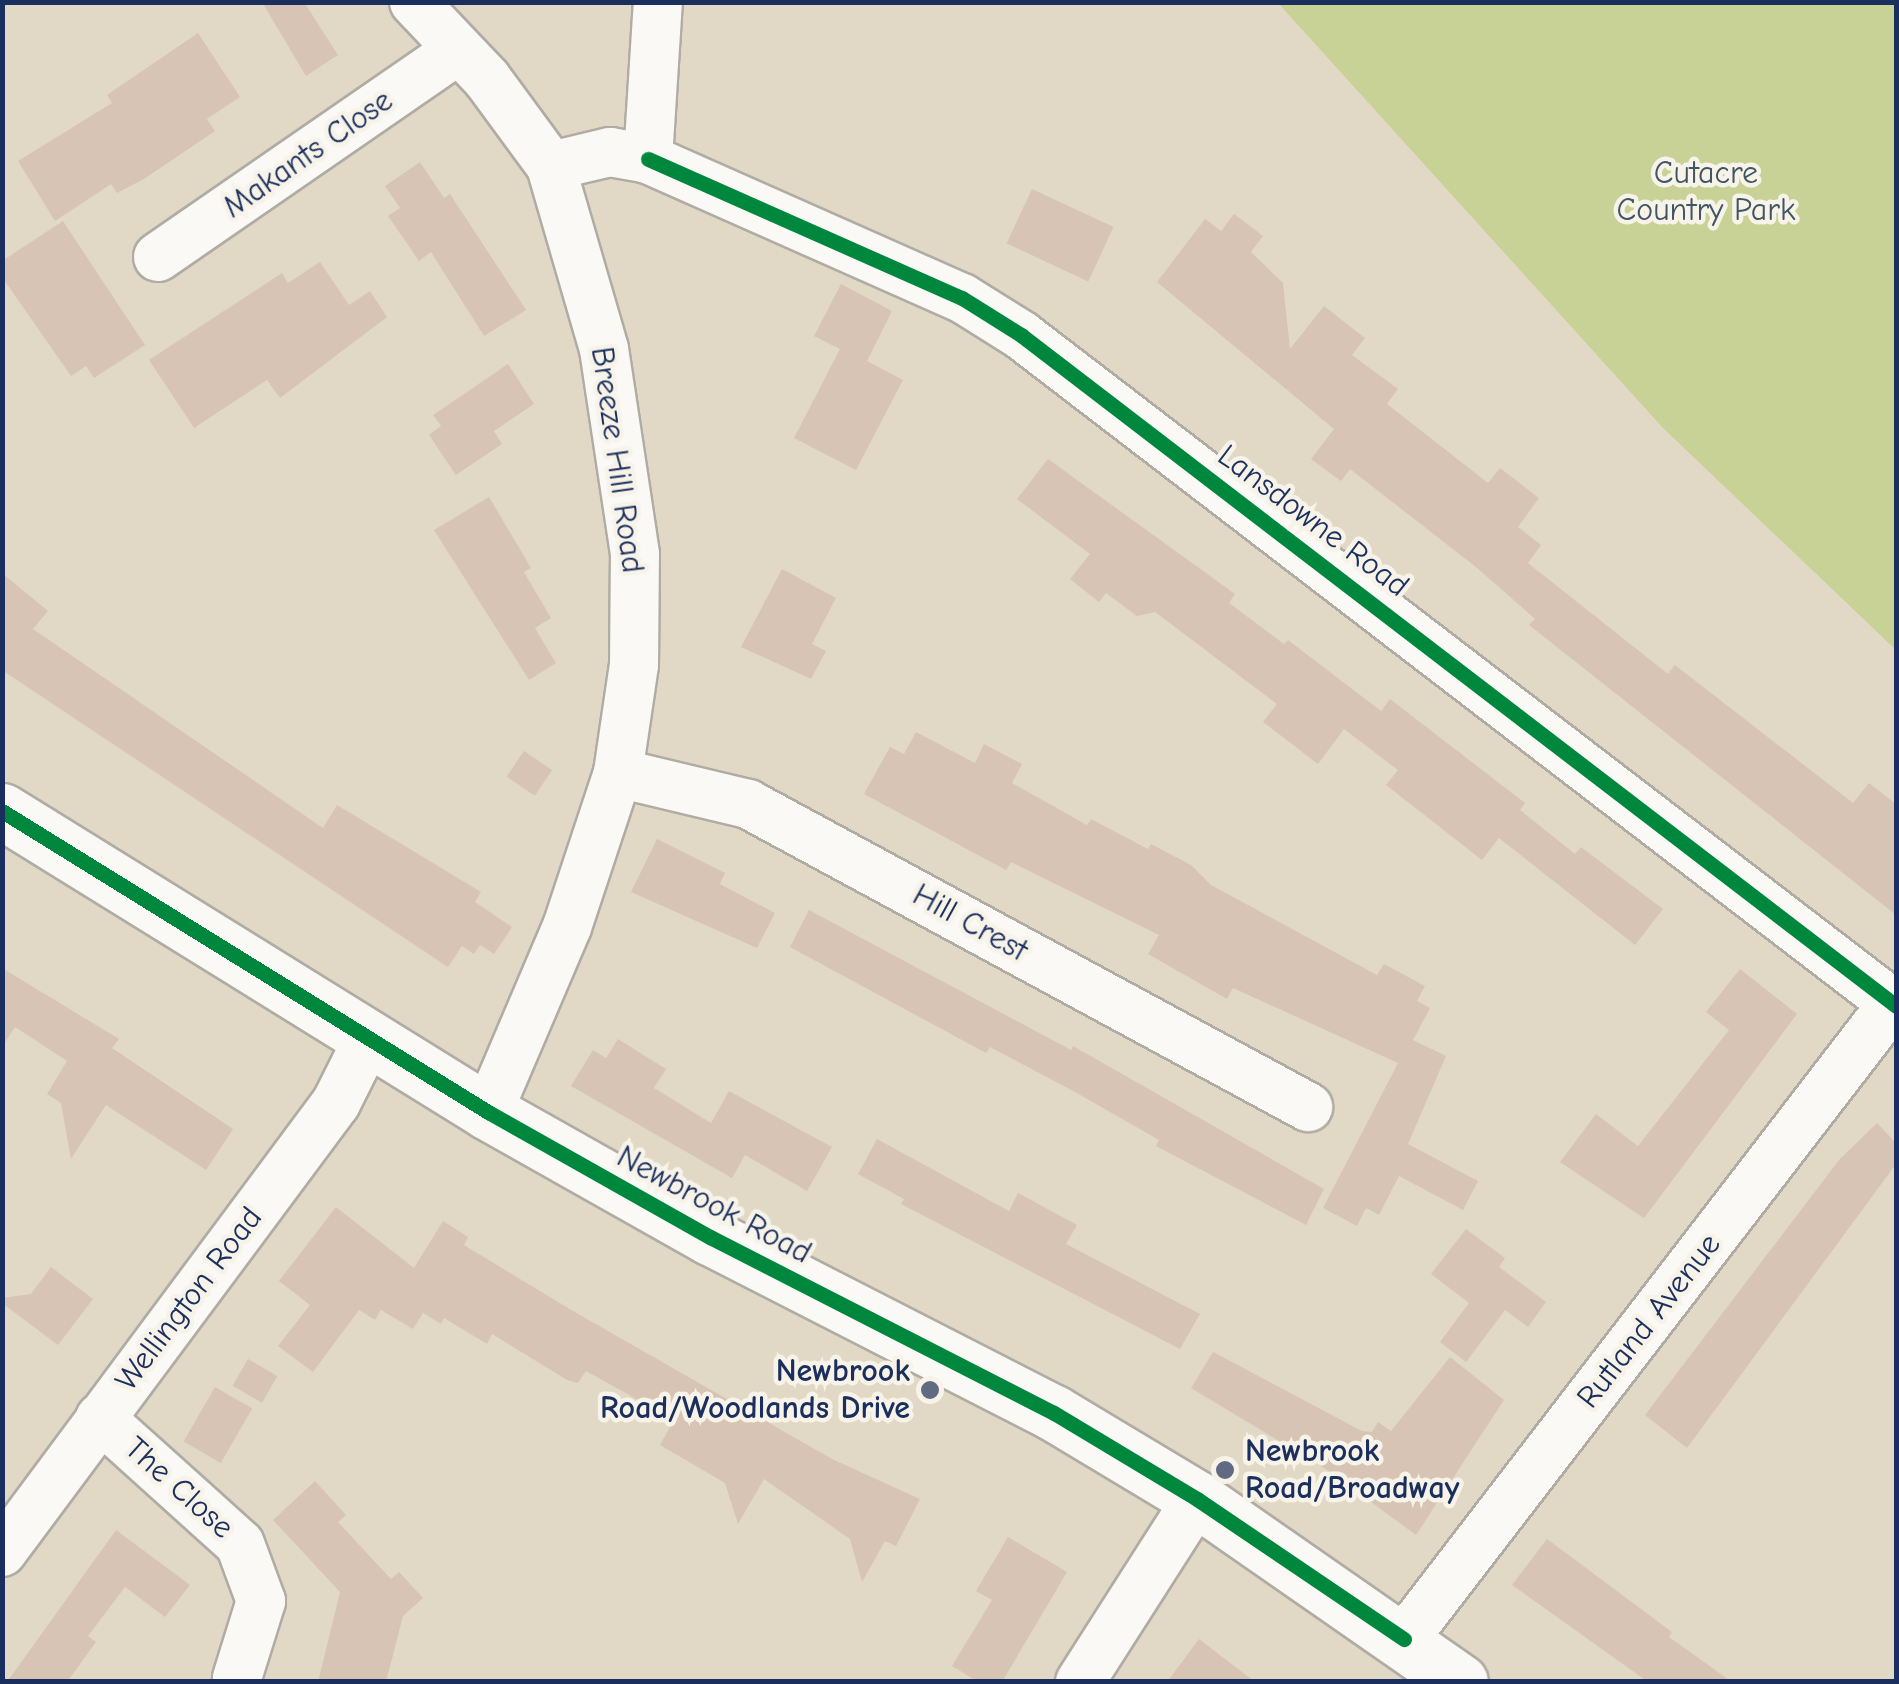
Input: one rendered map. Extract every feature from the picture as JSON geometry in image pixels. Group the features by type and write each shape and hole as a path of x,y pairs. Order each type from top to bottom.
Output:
{"highway":[{"name":"Newbrook Road","path":"2,811 367,1042 488,1112 710,1237 1054,1413 1197,1499 1404,1639 1460,1682"}],"street":[{"name":"Breeze Hill Road","path":"414,2 517,116 551,166 604,350 635,554 634,665 618,773 567,927 488,1112"},
{"path":"551,166 610,152 648,158 658,2"},
{"name":"Makants Close","path":"158,258 458,50"},
{"name":"Lansdowne Road","path":"648,158 962,298 1022,334 1895,1005"},
{"name":"Hill Crest","path":"618,773 748,804 1309,1107"},
{"name":"Rutland Avenue","path":"1404,1639 1895,1005"},
{"name":"Wellington Road","path":"2,1552 336,1103 367,1042"},
{"name":"The Close","path":"100,1418 240,1544 262,1601 237,1678"},
{"path":"1080,1682 1197,1499"}],"green space":[{"name":"Cutacre Country Park","path":"1278,3 1896,3 1896,650 1663,428"}],"building":[{"path":"262,2 304,2 338,55 306,76"},
{"path":"198,33 240,97 207,119 215,131 144,179 117,193 111,184 55,221 18,161 112,103 107,95"},
{"path":"420,162 444,198 450,194 526,310 484,336 431,252 419,261 388,216 400,208 385,186"},
{"path":"1032,189 1114,227 1088,281 1007,243"},
{"path":"1234,214 1263,236 1251,252 1283,283 1290,349 1324,306 1365,338 1352,355 1398,389 1387,404 1488,483 1500,468 1539,498 1518,527 1541,545 1528,563 1668,674 1675,665 1853,803 1869,783 1896,804 1896,915 1529,625 1535,619 1476,567 1350,469 1341,481 1311,459 1334,429 1157,282 1205,219 1221,231"},
{"path":"63,221 145,345 94,378 86,366 71,376 2,277 2,261"},
{"path":"320,262 349,305 370,291 387,317 280,398 267,380 194,428 149,360 282,273 288,283"},
{"path":"841,284 892,311 867,361 903,380 856,470 794,438 840,349 814,336"},
{"path":"508,364 534,404 494,431 502,444 456,475 429,435 441,426 433,415"},
{"path":"1048,459 1235,594 1229,603 1284,644 1288,640 1381,711 1390,699 1525,803 1520,810 1575,854 1581,847 1663,909 1635,945 1499,838 1482,860 1386,785 1398,770 1344,729 1318,764 1263,722 1277,704 1155,612 1137,616 1106,593 1099,602 1070,579 1090,554 1017,499"},
{"path":"489,497 531,568 524,572 551,618 535,628 556,663 529,680 434,530"},
{"path":"782,569 836,598 812,644 826,651 811,679 741,647"},
{"path":"2,573 48,611 33,629 323,828 337,805 481,892 475,902 512,927 494,954 480,945 474,954 462,946 448,967 2,670"},
{"path":"916,732 975,763 984,744 1022,764 1012,783 1087,825 1091,819 1148,849 1151,844 1191,865 1211,885 1377,975 1384,964 1425,986 1417,1001 1430,1008 1413,1040 1446,1056 1408,1144 1478,1181 1463,1210 1399,1176 1379,1215 1366,1208 1357,1226 1323,1208 1398,1063 1233,988 1227,999 1148,954 1159,935 1011,862 1006,870 864,794 890,747 904,754"},
{"path":"524,751 552,770 535,796 507,777"},
{"path":"657,839 725,873 720,884 775,913 757,948 631,892"},
{"path":"809,910 1071,1050 1073,1046 1324,1189 1306,1225 1156,1146 1159,1140 1075,1092 990,1047 986,1053 790,947"},
{"path":"2,968 119,1039 112,1048 233,1129 206,1170 106,1105 71,1159 61,1103 47,1094 67,1061 15,1027 2,1047"},
{"path":"1740,969 1797,1014 1644,1218 1560,1162 1596,1114 1638,1146 1729,1030 1706,1012"},
{"path":"618,1039 666,1069 654,1088 711,1123 729,1091 832,1147 807,1191 745,1155 732,1178 571,1086 593,1050 606,1058"},
{"path":"1877,1123 1896,1143 1896,1164 1687,1448 1645,1415 1839,1160"},
{"path":"877,1139 1009,1211 1018,1193 1077,1225 1066,1244 1200,1314 1180,1349 901,1204 904,1199 858,1174"},
{"path":"336,1207 414,1268 443,1221 468,1237 464,1245 573,1311 832,1459 920,1499 896,1546 885,1541 862,1582 850,1539 764,1479 738,1524 725,1483 660,1445 674,1420 586,1371 578,1383 567,1380 492,1334 487,1344 444,1318 441,1324 423,1313 413,1329 381,1310 375,1320 359,1310 313,1372 278,1346 310,1305 279,1281"},
{"path":"1466,1229 1505,1258 1499,1267 1546,1302 1528,1327 1505,1310 1466,1362 1440,1342 1469,1303 1431,1274"},
{"path":"51,1267 93,1299 58,1345 2,1303 2,1298 31,1294"},
{"path":"1213,1352 1362,1431 1372,1432 1378,1422 1391,1431 1450,1357 1504,1400 1416,1535 1329,1471 1191,1388"},
{"path":"248,1359 277,1376 262,1403 233,1386"},
{"path":"215,1387 252,1408 221,1463 184,1442"},
{"path":"315,1481 346,1515 338,1522 391,1579 399,1572 423,1598 403,1616 386,1682 318,1682 340,1592 273,1520"},
{"path":"116,1530 190,1585 165,1617 125,1587 88,1636 96,1642 67,1682 7,1682"},
{"path":"1008,1537 1067,1572 1002,1682 978,1682 952,1666 992,1600 976,1591"},
{"path":"1547,1539 1732,1682 1648,1682 1512,1585"},
{"path":"1199,1639 1255,1682 1167,1682"}],"cycle path":[{"path":"648,159 962,298 1021,335 1896,1006"},
{"path":"2,811 488,1112 710,1237 1054,1413 1197,1499 1404,1639"}],"place":[{"name":"Newbrook Road/Woodlands Drive","path":"930,1390"},
{"name":"Newbrook Road/Broadway","path":"1225,1470"}]}
